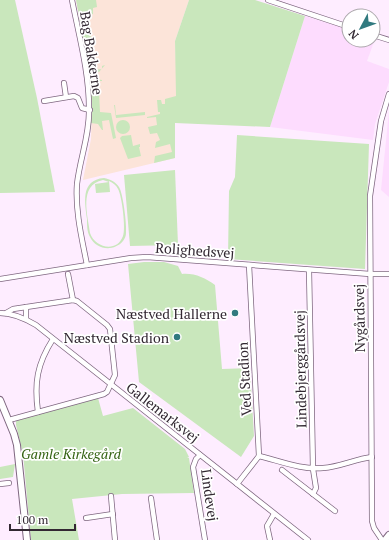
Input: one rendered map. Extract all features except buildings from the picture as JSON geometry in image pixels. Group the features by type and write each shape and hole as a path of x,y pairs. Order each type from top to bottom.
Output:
{"street":[{"name":"Bag Bakkerne","path":"72,0 84,59 90,110 88,129 78,174 77,186 78,213 87,265"},
{"path":"268,0 341,24"},
{"path":"44,101 66,97 64,83"},
{"name":"Nygårdsvej","path":"382,540 374,528 372,521 370,274 372,182 381,121 389,94"},
{"name":"Bag Bakkerne","path":"66,97 76,96 82,108 90,110"},
{"name":"Rolighedsvej","path":"0,279 131,258 147,257 309,270 389,274"},
{"name":"Ved Stadion","path":"249,265 259,456"},
{"name":"Lindebjerggårdsvej","path":"309,270 313,469 316,488 313,494"},
{"path":"68,274 73,300"},
{"path":"6,313 13,309 73,300 77,301 110,329 115,375 107,392 104,394 9,420"},
{"path":"26,307 26,319"},
{"name":"Gallemarksvej","path":"0,313 6,313 26,319 54,339 308,540"},
{"path":"38,412 35,391 36,380 42,360 54,339"},
{"path":"0,400 14,434 19,462 28,540"},
{"name":"Lindevej","path":"200,455 196,459 193,467 205,540"},
{"path":"237,484 259,456 313,469 331,467 372,457"},
{"path":"282,470 335,511"},
{"path":"0,484 9,483"},
{"path":"111,496 116,540"},
{"path":"151,498 157,540"},
{"path":"86,518 112,514"},
{"path":"270,540 267,526 274,514"},
{"path":"388,540 389,535"}],"shaded area":[{"path":"76,0 189,0 175,41 179,123 175,123 175,158 83,180 91,139 92,106 89,70"},
{"path":"305,16 341,27 341,48 372,48 367,61 389,69 389,82 375,124 373,140 270,127"},
{"path":"389,111 389,197 381,190"}],"green space":[{"path":"0,0 15,0 37,98 55,192 0,193"},
{"path":"76,0 96,0 97,7 93,8 93,14 89,15 91,39 88,40 90,59 93,59 93,70 102,69 99,72 89,70"},
{"path":"189,0 255,0 305,16 270,127 175,123 175,158 154,163 155,156 172,152 170,144 155,148 156,142 160,140 157,133 150,134 148,127 157,125 156,117 147,117 160,114 160,112 158,112 157,100 161,100 162,104 165,104 165,99 176,96 175,41"},
{"path":"96,79 102,80 98,81 97,87 97,91 99,91 100,112 111,113 116,138 113,139 109,120 102,121 103,130 98,124 91,123 92,106 90,83"},
{"path":"114,105 116,115 145,112 145,115 116,118"},
{"path":"123,120 128,122 130,127 128,132 123,134 118,132 116,127 118,122"},
{"path":"131,135 133,146 140,144 139,147 141,156 128,159 120,138 122,136"},
{"path":"237,135 369,144 365,269 228,259 229,191 235,177"},
{"path":"175,170 178,245 130,246 124,175"},
{"path":"104,178 113,181 119,187 122,196 126,235 123,241 115,247 105,248 96,245 90,237 88,231 85,206 86,193 91,183","holes":["103,180 109,182 95,184 96,193 110,192 109,181 117,188 122,205 124,232 120,241 116,245 106,246 96,242 90,233 86,202 87,194 95,183"]},
{"name":"Næstved Stadion","path":"164,262 178,266 182,274 200,276 215,285 222,369 250,368 254,436 241,457 139,382 128,264"},
{"name":"Gamle Kirkegård","path":"98,398 103,416 133,408 185,449 189,457 187,458 189,458 194,493 122,494 72,499 79,540 31,540 23,454 16,421"},
{"path":"15,464 13,477 0,479 0,467"}],"place":[{"name":"Næstved Hallerne","path":"235,313"},
{"name":"Næstved Stadion","path":"177,337"}]}
